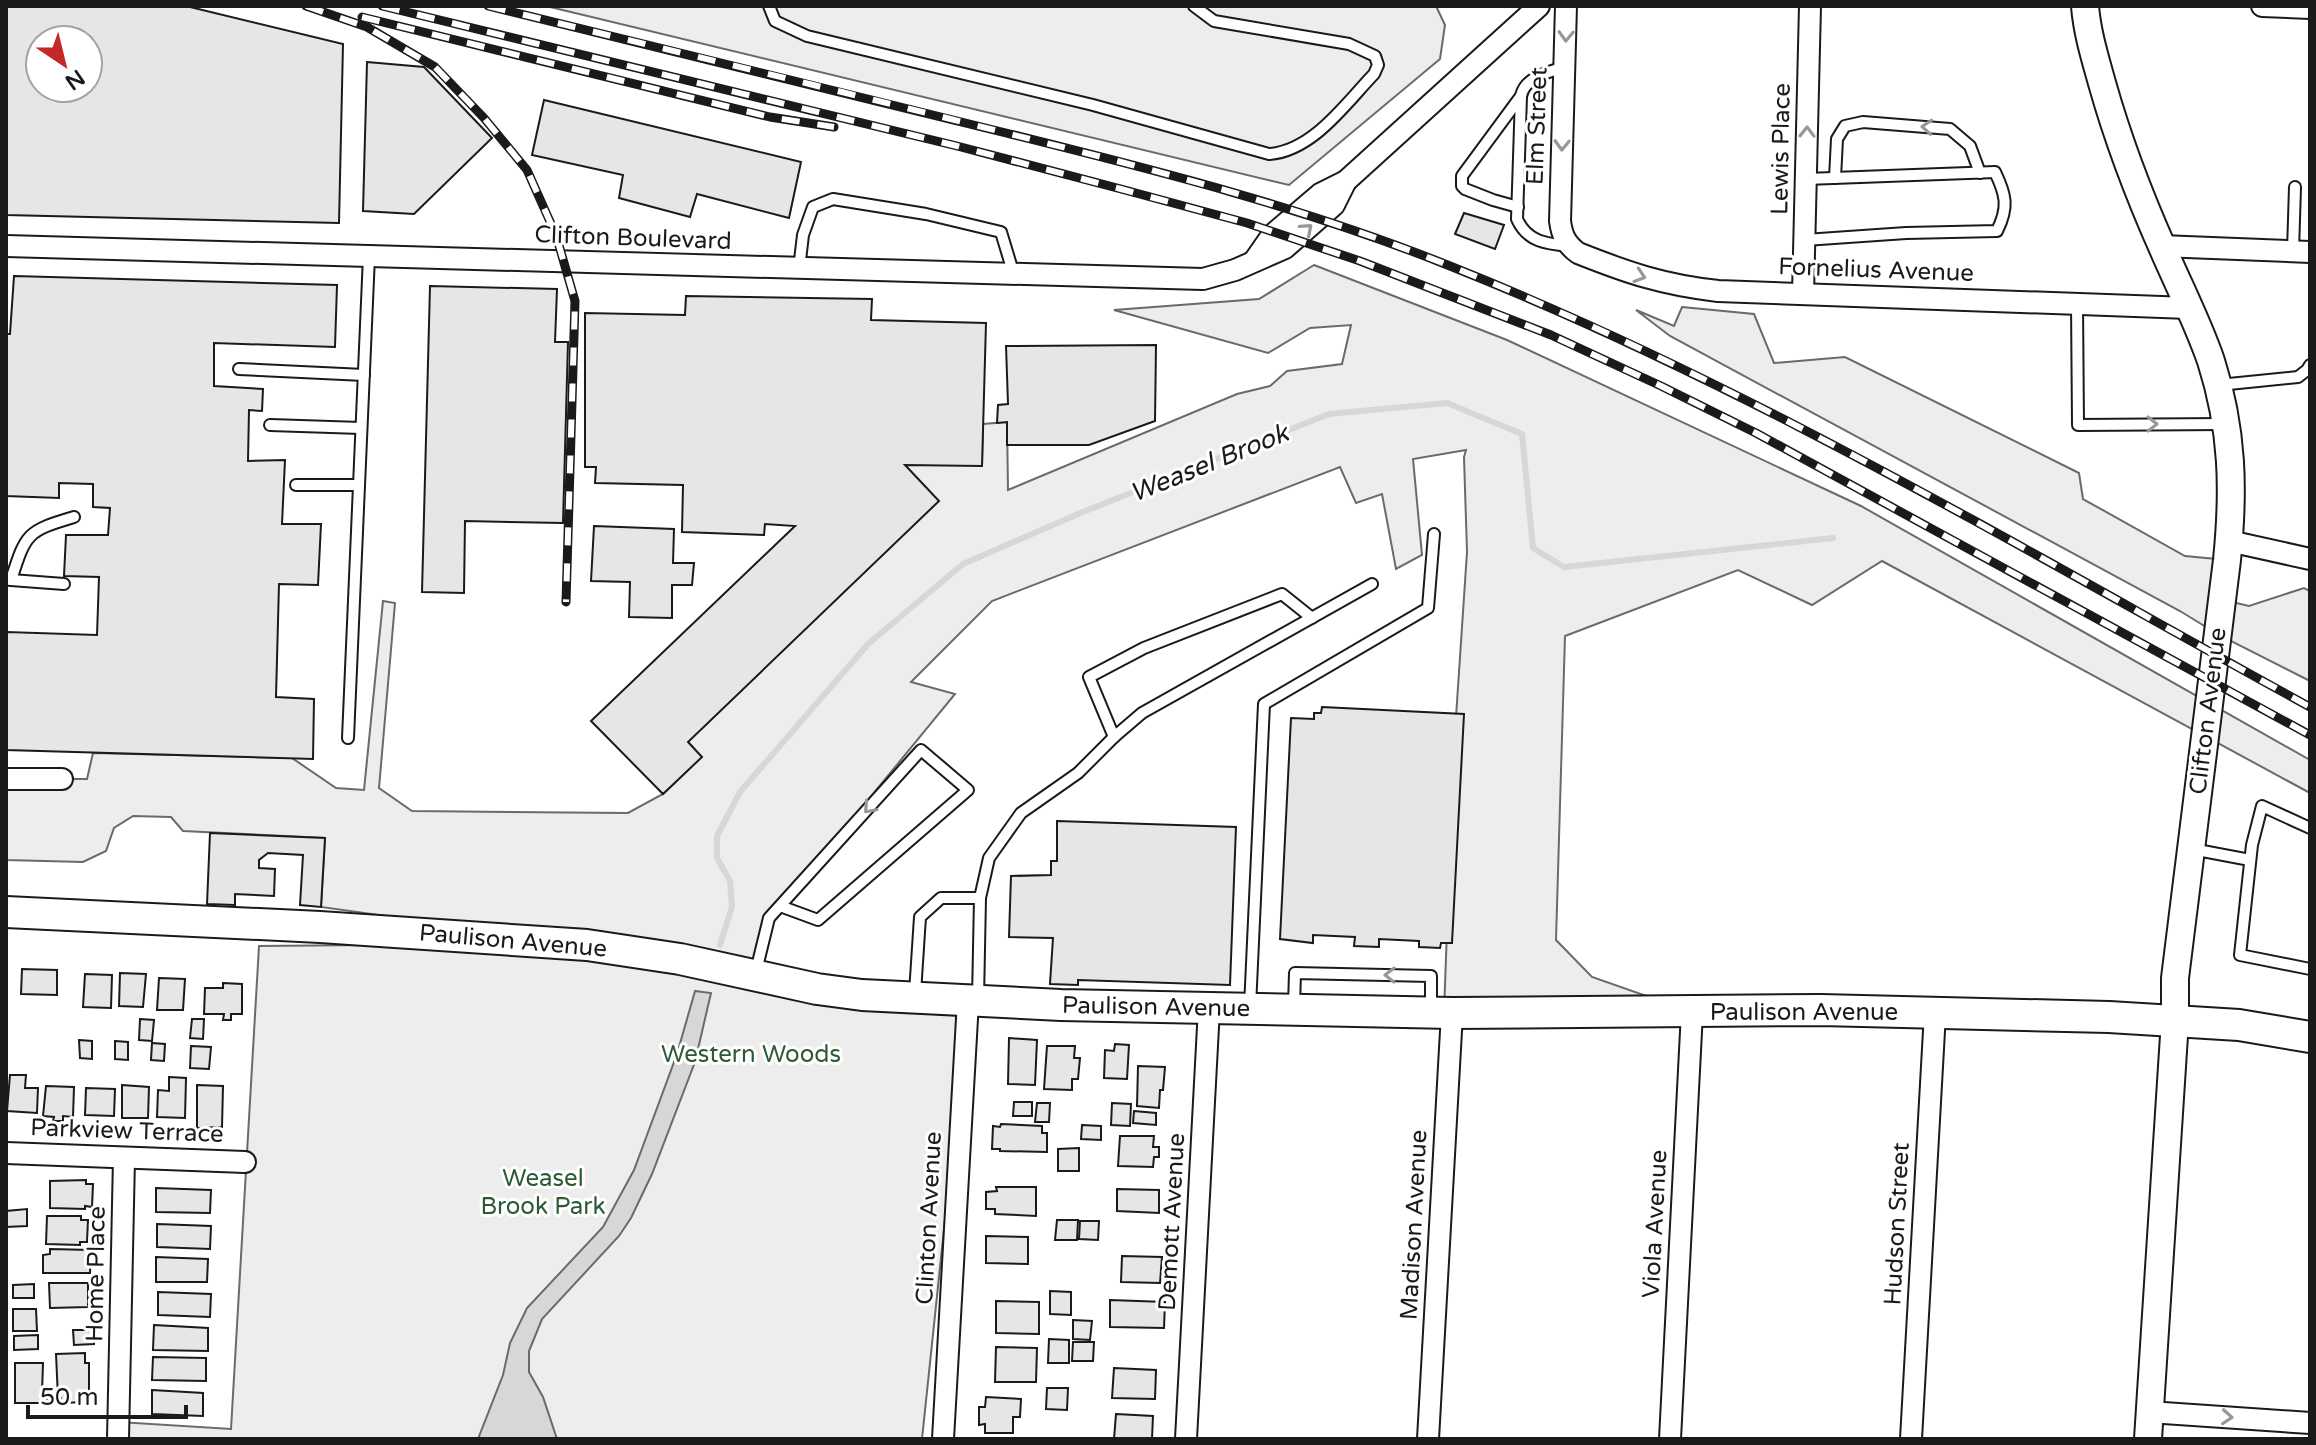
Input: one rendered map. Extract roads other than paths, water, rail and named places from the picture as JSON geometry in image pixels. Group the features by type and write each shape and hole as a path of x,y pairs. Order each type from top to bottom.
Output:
{"main road":[{"name":"Clifton Avenue","path":"2085,6 2112,118 2161,246 2211,360 2231,454 2229,541 2219,635 2175,978 2175,1020 2148,1439"},
{"name":"Paulison Avenue","path":"6,912 320,927 587,945 680,959 862,995 915,998 1441,1013 1821,1010 1935,1013 2175,1020 2239,1025 2310,1037"}],"street":[{"name":"Clifton Boulevard","path":"6,246 1203,279 1235,270 1285,248 1334,205 1346,181 1539,6"},
{"name":"Elm Street","path":"1566,6 1560,221 1562,235 1569,246"},
{"name":"Lewis Place","path":"1803,294 1810,6"},
{"path":"2262,6 2310,8"},
{"name":"Fornelius Avenue","path":"1569,246 1578,253 1649,279 1718,291 2189,308"},
{"path":"2161,246 2302,252"},
{"path":"2229,541 2310,559"},
{"path":"6,779 62,779"},
{"name":"Clinton Avenue","path":"943,1439 973,1001"},
{"name":"Demott Avenue","path":"1186,1439 1209,1008"},
{"name":"Viola Avenue","path":"1670,1439 1692,1012"},
{"name":"Madison Avenue","path":"1428,1439 1441,1013"},
{"name":"Hudson Street","path":"1911,1439 1935,1013"},
{"name":"Parkview Terrace","path":"6,1153 245,1162"},
{"name":"Home Place","path":"118,1439 124,1158"},
{"path":"2149,1412 2310,1423"}],"lane":[{"path":"769,6 775,21 807,36 1093,105 1269,154 1294,148 1321,129 1374,74 1378,65 1375,56 1349,44 1214,21 1194,6"},
{"path":"1565,67 1534,78 1522,89 1517,219 1533,238 1543,243 1569,246"},
{"path":"1518,207 1465,189 1461,179 1521,96"},
{"path":"1835,178 1837,139 1845,126 1863,122 1950,129 1970,146 1980,173"},
{"path":"1805,240 1997,231 2003,218 2005,194 1995,172 1806,179"},
{"path":"2295,187 2302,252"},
{"path":"799,269 803,235 813,207 833,199 926,214 1001,232 1014,275"},
{"path":"348,738 369,256"},
{"path":"2077,304 2078,425 2226,424"},
{"path":"2217,385 2298,377 2310,365"},
{"path":"239,369 364,375"},
{"path":"270,425 361,428"},
{"path":"296,485 359,485"},
{"path":"64,584 8,580 22,546 39,527 74,517"},
{"path":"1250,1009 1264,704 1428,608 1434,534"},
{"path":"973,1001 980,898 989,858 1021,813 1078,773 1142,713 1372,584"},
{"path":"1114,737 1089,677 1144,648 1282,594 1312,618"},
{"path":"754,976 769,918 921,750 968,790 818,920 780,906"},
{"path":"2310,828 2262,806 2250,860 2240,955 2310,969"},
{"path":"2190,849 2250,860"},
{"path":"915,998 920,917 941,898 980,898"}],"waterway":[{"name":"Weasel Brook","path":"720,945 732,907 730,881 717,858 717,836 740,792 868,644 963,564 1078,514 1329,414 1447,403 1522,434 1533,548 1564,567 1833,538"}],"railway":[{"path":"306,6 367,27 435,67 484,118 527,170 556,235 575,301 566,602"},
{"path":"382,6 957,146 1247,223 1360,261 1551,335 1756,433 2310,735"},
{"path":"488,6 1174,176 1286,208 1396,245 1561,313 1779,417 1993,531 2310,707"},
{"path":"362,17 770,117 834,127"}],"park label":[{"name":"Western Woods","path":"751,1054"},
{"name":"Weasel Brook Park","path":"543,1192"}]}
